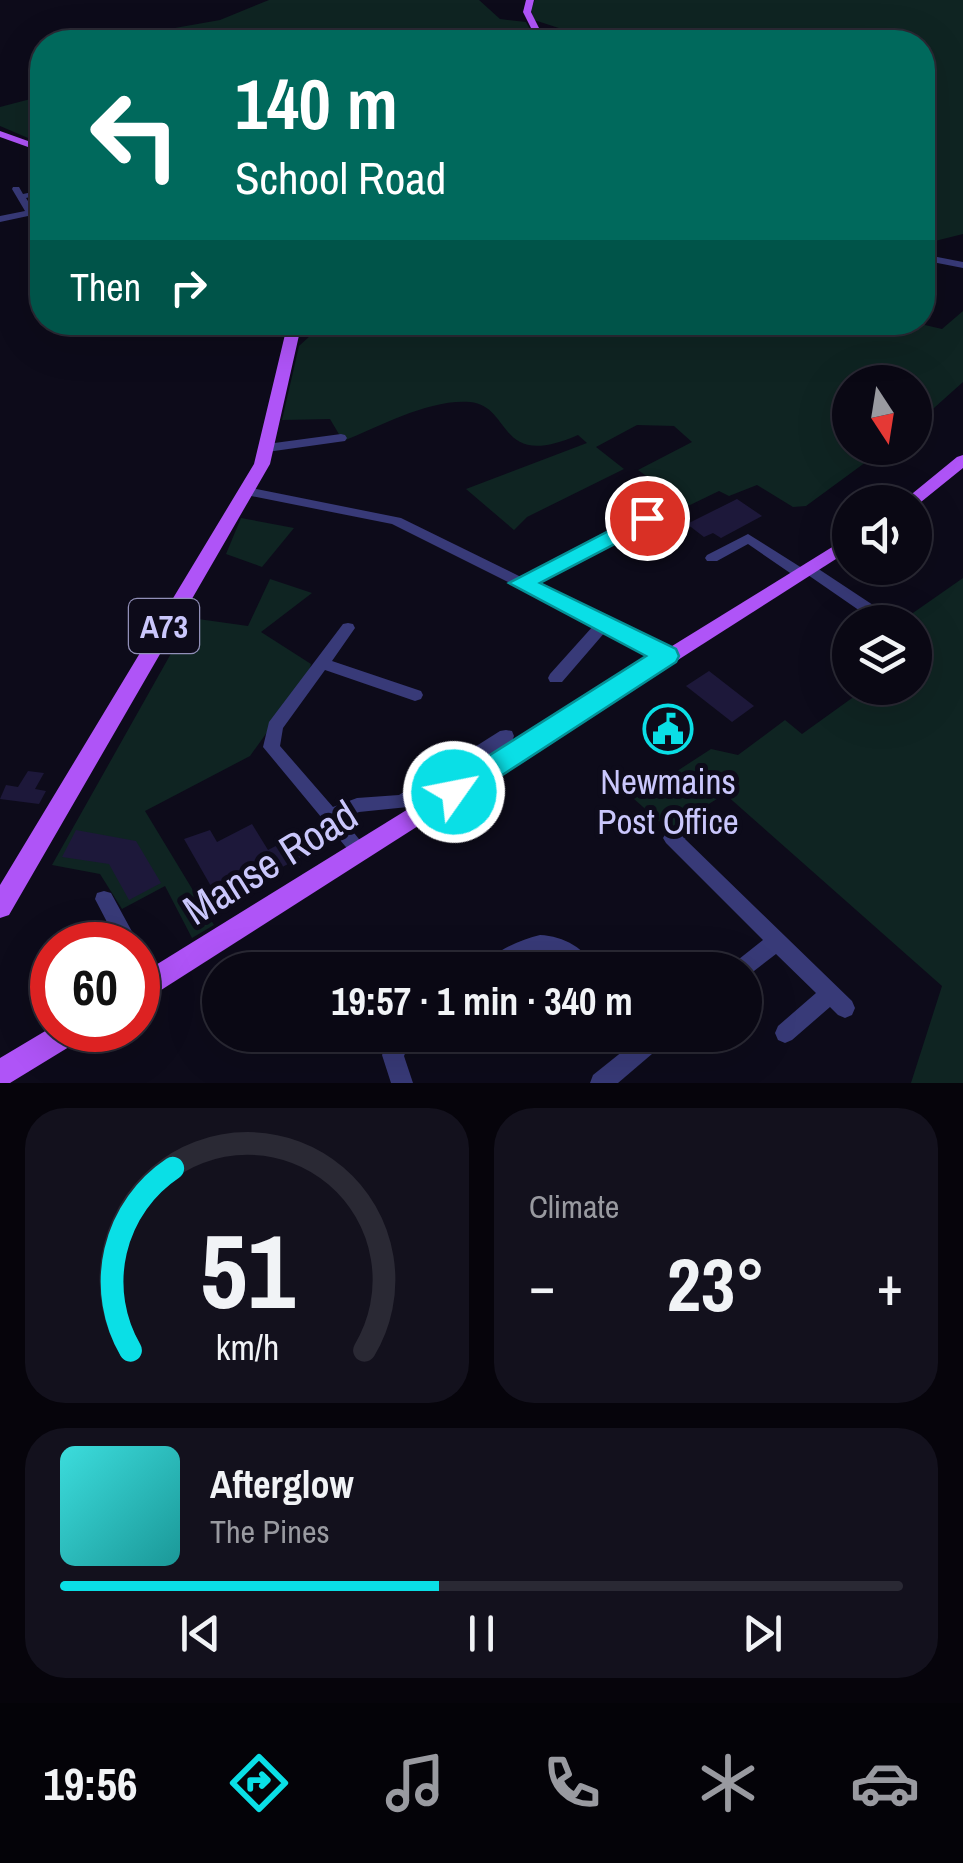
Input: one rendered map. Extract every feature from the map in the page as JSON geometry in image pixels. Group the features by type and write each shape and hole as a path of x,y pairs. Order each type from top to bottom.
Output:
{"main road":[{"path":"530,0 527,12 536,30"},
{"path":"0,134 30,145"},
{"name":"A73","path":"0,907 246,491 267,448 288,335"},
{"path":"931,485 963,460"},
{"name":"Manse Road","path":"160,976 362,853 832,554"},
{"path":"0,1073 35,1052"}],"street":[{"path":"30,192 18,193 30,204"},
{"path":"0,219 30,213"},
{"path":"267,448 341,438"},
{"path":"246,491 396,521 667,656"},
{"path":"521,583 678,502"},
{"path":"712,558 748,538 855,605"},
{"path":"556,678 603,626"},
{"path":"348,628 275,726 271,747 362,853"},
{"path":"322,663 415,695"},
{"path":"328,817 356,805 402,802 506,736"},
{"path":"682,831 672,838 838,1001 785,1033"},
{"path":"104,899 117,922"},
{"path":"517,952 549,941 572,952"},
{"path":"762,954 777,942"},
{"path":"395,1052 402,1083"},
{"path":"601,1083 635,1052"}],"green space":[{"path":"269,0 479,0 500,19 526,22 530,30 164,30 220,20"},
{"path":"535,0 963,0 963,234 935,241 935,30 565,30 534,20 531,9"},
{"path":"30,99 30,139 0,126 0,107"},
{"path":"963,311 963,382 932,410 932,365 832,365 832,465 862,465 806,506 793,507 757,485 729,496 719,491 688,506 638,470 692,442 674,426 637,425 596,447 624,469 527,517 514,530 466,489 587,443 578,435 533,446 509,434 484,406 470,402 422,409 343,441 330,419 282,420 299,346 311,335 935,335 935,327 942,329"},
{"path":"241,518 294,528 262,567 226,554"},
{"path":"963,578 963,1083 911,1083 942,986 725,794 668,829 634,799 711,749 738,755 785,720 802,734 842,705 932,705 932,605 924,605"},
{"path":"270,579 312,593 261,632 311,664 308,675 250,756 145,811 214,925 192,938 165,886 122,909 100,874 52,865 191,618 248,626"}],"building":[{"path":"737,499 762,516 721,538 713,533 704,537 687,524"},
{"path":"709,671 754,706 732,722 686,686"},
{"path":"28,771 44,773 35,789 46,791 39,804 0,799 6,785 18,787"},
{"path":"252,824 268,850 289,839 301,857 234,893 231,887 216,895 184,839 210,830 217,842"},
{"path":"76,830 136,841 161,883 129,900 109,864 62,857"}],"place":[{"name":"Newmains Post Office","path":"668,729"}],"route":[{"path":"454,792 667,656 521,583 647,518"}]}
